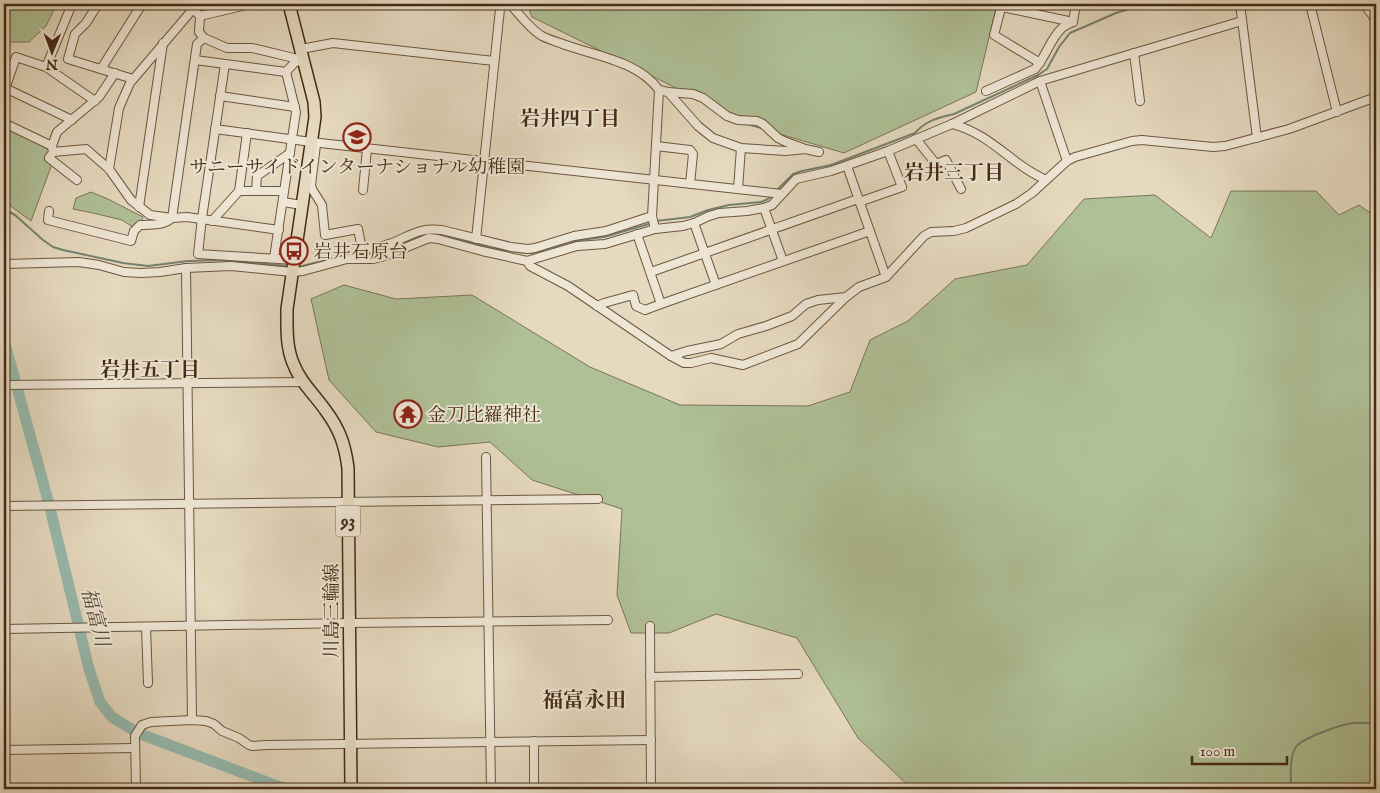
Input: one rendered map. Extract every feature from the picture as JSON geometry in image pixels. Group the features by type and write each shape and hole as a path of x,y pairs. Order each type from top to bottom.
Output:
{"main road":[{"name":"川島三輪線","path":"290,4 300,57 314,102 315,117 314,143 302,205 287,309 286,330 293,363 303,382 325,410 340,434 346,450 348,468 351,789"}],"street":[{"path":"46,66 72,4"},
{"path":"98,4 86,23 75,34 68,59 133,78"},
{"path":"101,69 142,4"},
{"path":"200,16 226,7 251,4"},
{"path":"476,239 494,61 502,4"},
{"path":"510,4 543,37 577,50 633,67 645,75 659,90 693,94 703,98 727,116 738,120 756,121 763,124 778,138 786,142 820,152"},
{"path":"1073,22 1076,4"},
{"path":"1240,4 1257,138"},
{"path":"1310,4 1337,112"},
{"path":"1364,4 1376,23"},
{"path":"1040,63 994,35 1002,5 1073,22"},
{"path":"109,170 119,108 133,78 194,7 200,16 199,32 204,38 227,48 252,48 294,58 333,42 494,61"},
{"path":"986,91 1035,69 1062,27 1073,22"},
{"path":"314,143 311,185 312,190 322,205 325,234 358,229 362,249 390,244 423,229 442,230 511,247 528,249 574,236 653,222 683,226 719,213 764,208 772,205 776,194 796,179 831,171 888,151 952,124 1040,82 1242,22"},
{"path":"49,211 48,220 131,241 138,227 167,223 172,218 197,44 204,38"},
{"path":"139,207 163,43"},
{"path":"1134,54 1140,101"},
{"path":"72,120 4,90 16,57 46,66 95,101"},
{"path":"286,72 300,57"},
{"path":"195,60 286,72"},
{"path":"225,64 198,254 274,258 302,271 347,259 373,259 385,256 429,238 527,261 577,246 605,244 637,234 653,222"},
{"path":"274,258 296,112 286,72"},
{"path":"77,180 49,158 57,132 99,97 115,73"},
{"path":"1040,82 1067,161"},
{"path":"653,222 659,90"},
{"path":"668,92 698,126 713,138 742,148 786,151 805,149"},
{"path":"220,96 295,107"},
{"path":"527,261 530,266 568,286 670,356 684,363 691,364 711,358 744,365 798,344 846,297 859,287 886,277 924,236 931,232 954,231 966,228 1016,204 1032,193 1067,161 1075,157 1142,140 1213,147 1235,144 1308,123 1376,98"},
{"path":"4,123 53,149 86,149 109,170 131,200 150,215 172,218 202,218 278,230"},
{"path":"952,124 965,127 983,136 1024,168 1046,180"},
{"path":"215,129 314,143 776,194"},
{"path":"212,221 239,190 247,134"},
{"path":"916,139 936,164 946,160 961,189"},
{"path":"656,146 690,150 693,154 690,184"},
{"path":"738,189 742,148"},
{"path":"363,190 367,149"},
{"path":"651,272 902,187 888,151"},
{"path":"256,190 257,176 290,153"},
{"path":"847,166 886,277"},
{"path":"239,190 284,191"},
{"path":"283,202 302,205"},
{"path":"764,208 783,261"},
{"path":"694,223 716,285"},
{"path":"597,306 633,294 636,306 645,310 870,231"},
{"path":"637,234 661,304"},
{"path":"4,264 79,262 124,272 141,273 186,268 293,266"},
{"path":"186,268 186,382 192,720"},
{"path":"670,356 721,344 738,334 792,316 806,304 818,300 846,297"},
{"path":"6,385 303,382"},
{"path":"486,457 491,789"},
{"path":"4,506 598,499"},
{"path":"4,629 608,620"},
{"path":"146,626 148,683"},
{"path":"650,626 651,789"},
{"path":"650,677 798,674"},
{"path":"136,789 133,748 138,731 142,725 151,722 206,721 252,746 651,740"},
{"path":"534,741 534,789"},
{"path":"4,750 133,748"}],"green space":[{"path":"4,4 57,4 46,26 29,42 10,42 4,53"},
{"path":"527,4 997,4 976,92 844,153 749,125 532,17"},
{"path":"4,126 56,153 31,221 4,201"},
{"path":"1231,191 1316,191 1339,215 1359,205 1376,217 1376,789 912,789 858,738 797,638 716,614 669,633 631,633 617,595 622,509 532,480 490,442 438,447 376,432 329,380 311,299 344,285 396,299 472,295 590,367 680,405 808,406 850,392 870,340 908,321 955,279 1027,265 1084,199 1155,195 1211,238"},
{"path":"91,192 143,217 139,231 122,220 73,209 76,198"}],"waterway":[{"path":"775,192 793,174 831,165 915,133 923,125 933,120 954,114 1038,75 1047,69 1059,47 1070,33 1141,4"},
{"path":"656,221 690,217 729,205 761,202 772,195"},
{"path":"4,209 15,215 53,247 123,263 148,266 188,261 218,260 288,266"},
{"path":"298,267 347,255 381,252 427,234 438,234 491,248 532,253 573,241 604,237 652,223"},
{"name":"福富川","path":"4,340 49,504 89,669 100,702 112,717 138,733 285,789"},
{"path":"1291,789 1292,756 1300,743 1323,732 1348,724 1376,724"},
{"path":"132,783 132,789"}],"place":[{"name":"サニーサイドインターナショナル幼稚園","path":"357,137"},
{"name":"岩井石原台","path":"294,251"},
{"name":"金刀比羅神社","path":"408,414"}],"district":[{"name":"岩井四丁目","path":"570,118"},
{"name":"岩井三丁目","path":"954,172"},
{"name":"岩井五丁目","path":"150,369"},
{"name":"福富永田","path":"584,700"}]}
